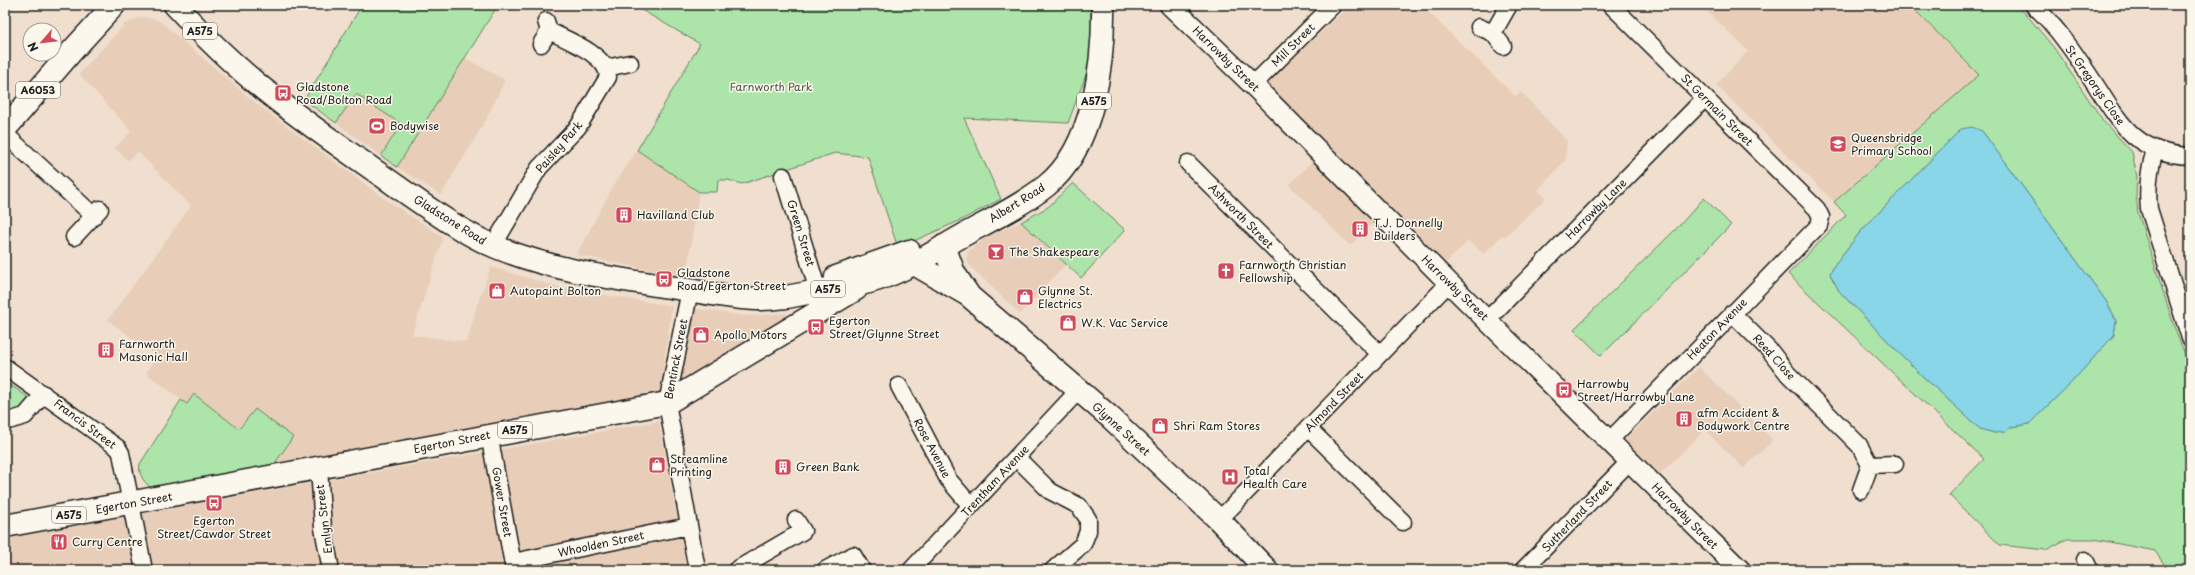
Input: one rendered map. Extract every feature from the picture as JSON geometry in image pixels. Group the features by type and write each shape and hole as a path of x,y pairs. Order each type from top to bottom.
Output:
{"main road":[{"name":"A6053","path":"5,129 114,5"},
{"name":"Gladstone Road","path":"175,5 212,43 262,88 420,202 493,246 540,263 588,274 758,299 787,297 817,287 909,251 944,246"},
{"name":"Albert Road","path":"944,246 1002,214 1047,185 1069,160 1084,128 1094,100 1104,41 1104,5"},
{"name":"A575","path":"869,282 916,264 944,246"},
{"name":"Glynne Street","path":"944,246 954,273 968,295"},
{"name":"Glynne Street","path":"916,264 968,295 1111,418 1219,520 1267,570"},
{"name":"Gladstone Road","path":"817,287 869,282"},
{"name":"Egerton Street","path":"5,526 132,504 489,434 667,403 869,282"}],"street":[{"name":"Harrowby Street","path":"1170,5 1254,85 1449,283 1740,570"},
{"name":"Mill Street","path":"1254,85 1333,5"},
{"path":"1503,46 1486,30 1509,5"},
{"name":"St Germain Street","path":"1611,5 1817,209 1821,217"},
{"name":"St Gregorys Close","path":"2033,5 2074,54 2116,119 2138,139 2155,150 2190,156"},
{"path":"545,32 598,57 606,68 630,63"},
{"name":"Paisley Park","path":"493,246 539,168 578,127 608,77 606,68"},
{"name":"Harrowby Lane","path":"1487,320 1705,98"},
{"path":"5,134 97,212 74,237"},
{"path":"2155,150 2150,164 2148,194 2149,209 2184,297 2190,338"},
{"name":"Ashworth Street","path":"1188,162 1380,354"},
{"name":"Green Street","path":"783,176 817,287"},
{"name":"Heaton Avenue","path":"1609,441 1819,225 1821,217"},
{"name":"Almond Street","path":"1219,520 1449,283"},
{"name":"Bentinck Street","path":"690,290 667,403 697,570"},
{"name":"Reed Close","path":"1732,313 1821,396 1859,445 1870,465"},
{"name":"Francis Street","path":"5,367 118,448 123,457 144,570"},
{"name":"Rose Avenue","path":"899,386 948,479 971,506"},
{"name":"Trentham Avenue","path":"911,570 1078,391"},
{"path":"5,422 18,419 29,412 44,394"},
{"path":"1308,428 1395,503 1404,522"},
{"name":"Gower Street","path":"489,434 514,566"},
{"path":"1017,458 1050,491 1079,506 1088,519 1088,531 1083,544 1054,570"},
{"name":"Sutherland Street","path":"1523,570 1630,461"},
{"path":"1860,490 1870,465 1895,464"},
{"name":"Emlyn Street","path":"319,468 323,528 331,570"},
{"path":"736,570 803,532 796,520"},
{"name":"Whoolden Street","path":"514,566 689,526"},
{"path":"825,570 853,554 862,570"}],"shaded area":[{"path":"1350,5 1421,5 1515,96 1521,92 1567,141 1565,161 1538,190 1546,198 1505,237 1502,235 1484,254 1468,241 1446,263 1267,83"},
{"name":"Queensbridge Primary School","path":"1701,5 1910,5 1979,75 1834,202 1716,85 1748,51"},
{"path":"141,17 156,19 162,23 258,105 385,199 443,237 412,335 467,342 477,305 491,267 558,287 672,306 659,398 271,469 293,437 255,409 239,429 194,395 187,404 146,373 156,356 108,320 191,206 138,152 128,161 115,148 131,131 79,74 125,24"},
{"path":"465,58 505,80 486,120 441,195 397,167"},
{"name":"Bodywise","path":"356,94 401,124 381,156 336,123"},
{"path":"637,150 699,192 686,277 576,255 614,185"},
{"path":"1314,159 1373,223 1350,246 1289,185"},
{"path":"1021,222 1066,264 1020,314 971,267 966,259 969,251 989,235"},
{"path":"689,308 747,316 786,313 788,316 679,387 679,373"},
{"path":"1699,367 1773,440 1744,469 1705,430 1659,475 1625,440"},
{"path":"659,421 687,570 5,570 5,538"}],"green space":[{"path":"362,5 498,5 397,167 381,156 401,124 356,94 336,123 304,100"},
{"name":"Farnworth Park","path":"633,5 1090,5 1094,53 1068,123 964,118 1001,199 959,221 898,248 868,157 835,153 742,184 728,180 718,180 717,192 699,192 637,150 700,44"},
{"path":"1910,5 2015,5 2026,14 2054,48 2104,122 2132,152 2137,177 2136,194 2138,213 2177,335 2190,366 2190,508 2188,510 2191,522 2187,535 2190,541 2190,570 2168,570 2155,551 2094,539 2067,539 2046,550 2000,545 1949,495 1984,459 1788,274 1846,215 1834,202 1979,75","holes":["1961,129 1982,131 2106,301 2116,321 2114,335 2070,384 2029,424 2011,427 1995,433 1980,429 1917,371 1839,291 1830,274 1835,264 1861,231"]},
{"path":"1073,183 1125,230 1081,278 1021,222 1048,207"},
{"path":"1704,198 1731,225 1601,356 1574,329 1679,226"},
{"path":"5,381 29,398 26,409 5,415"},
{"path":"194,394 239,429 255,409 293,437 271,469 151,488 142,477 140,464 181,400 187,404"}],"water":[{"path":"1972,127 1982,131 2106,301 2116,321 2114,335 2070,384 2029,424 2011,427 2005,432 1995,433 1980,429 1917,371 1839,291 1830,274 1835,264 1861,231 1961,129"}],"place":[{"name":"Gladstone Road/Bolton Road","path":"283,93"},
{"name":"Bodywise","path":"377,126"},
{"name":"Queensbridge Primary School","path":"1838,144"},
{"name":"Havilland Club","path":"624,215"},
{"name":"T.J. Donnelly Builders","path":"1360,229"},
{"name":"The Shakespeare","path":"996,252"},
{"name":"Farnworth Christian Fellowship","path":"1226,271"},
{"name":"Gladstone Road/Egerton Street","path":"664,279"},
{"name":"Autopaint Bolton","path":"497,291"},
{"name":"Glynne St. Electrics","path":"1025,297"},
{"name":"W.K. Vac Service","path":"1068,323"},
{"name":"Egerton Street/Glynne Street","path":"816,327"},
{"name":"Apollo Motors","path":"701,335"},
{"name":"Farnworth Masonic Hall","path":"106,350"},
{"name":"Harrowby Street/Harrowby Lane","path":"1564,390"},
{"name":"afm Accident & Bodywork Centre","path":"1684,419"},
{"name":"Shri Ram Stores","path":"1160,426"},
{"name":"Streamline Printing","path":"657,465"},
{"name":"Green Bank","path":"783,467"},
{"name":"Total Health Care","path":"1230,477"},
{"name":"Egerton Street/Cawdor Street","path":"214,503"},
{"name":"Curry Centre","path":"59,542"}]}
